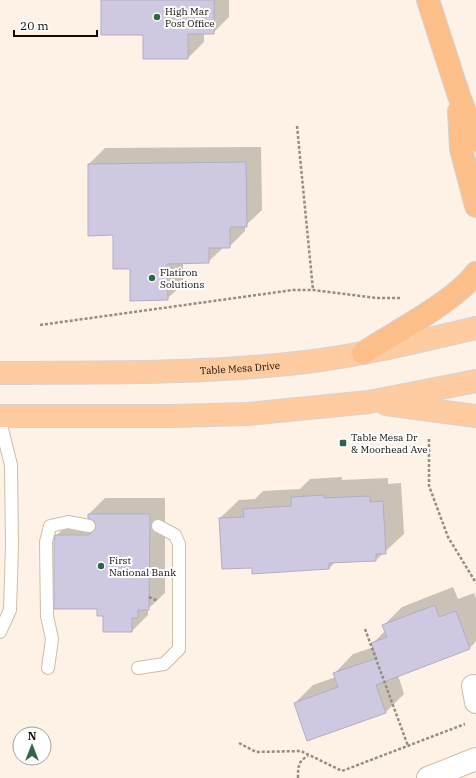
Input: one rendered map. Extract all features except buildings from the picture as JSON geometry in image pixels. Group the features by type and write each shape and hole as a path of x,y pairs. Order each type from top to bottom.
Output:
{"highway":[{"path":"428,0 459,96 476,140"},
{"path":"459,96 458,128 461,149 476,206"},
{"path":"362,353 433,308 465,284 476,273"},
{"name":"Table Mesa Drive","path":"0,374 194,371 306,362 402,346 476,328"},
{"path":"0,416 173,416 248,414 369,402 476,381"},
{"path":"369,402 476,416"}],"street":[{"path":"428,778 476,759"}],"lane":[{"path":"0,421 11,466 12,545 10,610 0,632"},
{"path":"48,668 52,639 47,616 46,542 50,526 68,522 89,526"},
{"path":"138,668 164,664 179,649 179,544 175,535 158,526"}],"path":[{"path":"297,126 313,290"},
{"path":"40,325 293,290 313,290 378,298 398,299 405,297"},
{"path":"429,439 429,486 448,537 476,583"},
{"path":"365,629 408,746"},
{"path":"239,743 256,752 301,751 342,772 469,722"},
{"path":"298,778 298,766 301,759 309,755"}],"place":[{"name":"High Mar Post Office","path":"157,17"},
{"name":"Flatiron Solutions","path":"152,278"},
{"name":"Table Mesa Dr & Moorhead Ave","path":"343,443"},
{"name":"First National Bank","path":"101,566"}]}
